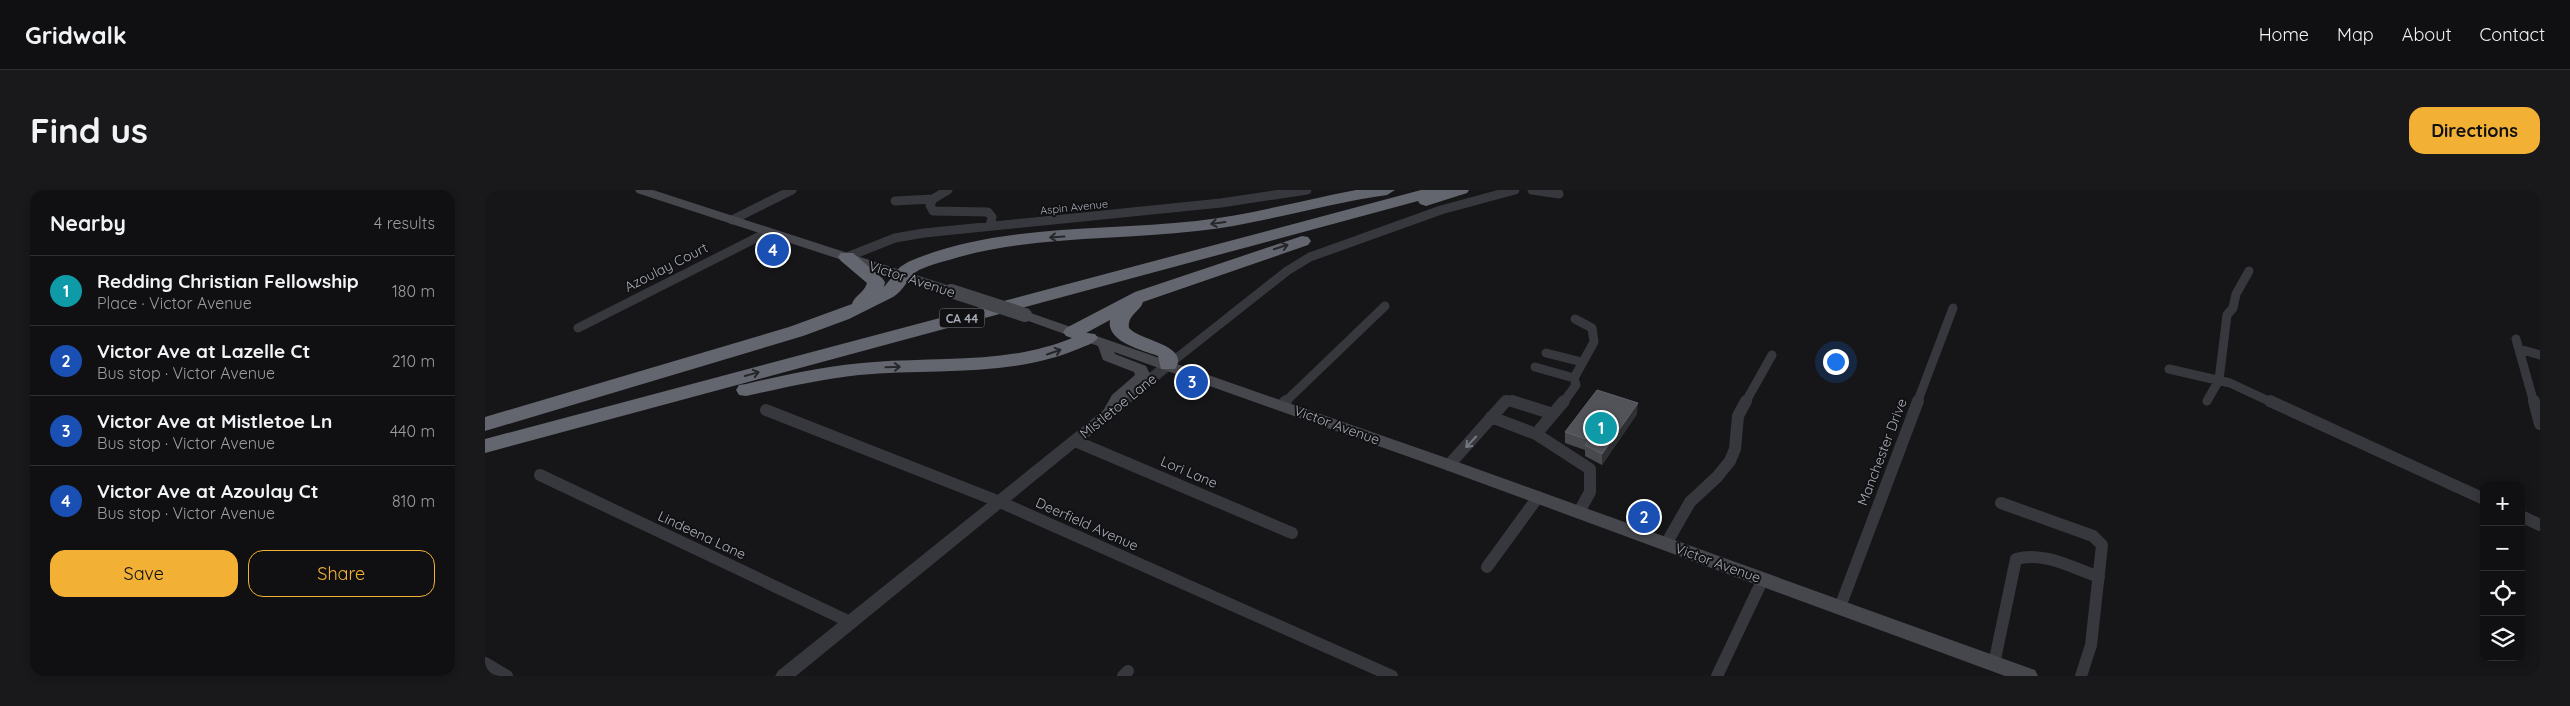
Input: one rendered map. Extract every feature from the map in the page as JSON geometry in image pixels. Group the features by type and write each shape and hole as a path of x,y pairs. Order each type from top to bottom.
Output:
{"highway":[{"path":"485,424 822,323 851,311 895,288 902,276 910,269 934,260 987,246 1232,221 1387,190"},
{"name":"CA 44","path":"485,431 1393,190"},
{"name":"CA 44","path":"485,446 1439,190"},
{"path":"485,446 521,441 823,374 877,368 1026,360 1062,350 1088,338 1141,296 1169,285 1461,190"},
{"path":"764,341 842,312 861,303 873,293 876,282 847,257"},
{"path":"1168,365 1167,354 1125,337 1120,331 1118,321 1125,309 1169,285"}],"main road":[{"name":"Victor Avenue","path":"641,190 1025,315 1282,405 2026,676"},
{"path":"1088,338 1108,357 1141,369 1143,376 1118,399 1111,411"}],"street":[{"path":"731,220 792,190"},
{"path":"895,201 933,199 948,190"},
{"name":"Aspin Avenue","path":"847,257 902,236 1221,203 1307,190"},
{"name":"Mistletoe Lane","path":"784,676 1168,365 1302,261 1361,237 1495,194 1515,190"},
{"path":"1532,190 1559,194"},
{"path":"933,199 930,205 933,211 936,212 988,212 992,217 990,226"},
{"name":"Azoulay Court","path":"577,328 768,232"},
{"path":"2207,401 2219,380 2227,315 2233,308 2236,294 2249,271"},
{"path":"1282,405 1385,306"},
{"name":"Manchester Drive","path":"1840,607 1953,308"},
{"path":"1536,434 1576,384 1575,378 1594,342 1592,328 1575,319"},
{"path":"2540,355 2518,344 2540,424"},
{"path":"1546,353 1582,362"},
{"path":"1666,544 1690,502 1717,477 1730,461 1735,449 1738,416 1772,355"},
{"path":"1535,367 1575,378"},
{"path":"2169,369 2230,383 2480,497"},
{"path":"1449,465 1503,403 1508,400 1553,414"},
{"name":"Deerfield Avenue","path":"766,410 999,502 1391,676"},
{"path":"1491,417 1536,434 1590,469 1593,480 1588,497 1579,512"},
{"name":"Lori Lane","path":"1075,441 1292,533"},
{"name":"Lindeena Lane","path":"540,476 851,622"},
{"path":"1487,567 1538,497"},
{"path":"2001,503 2093,536 2102,545 2091,645 2081,676"},
{"path":"2525,518 2540,524"},
{"path":"1995,664 2016,559 2023,556 2040,557 2099,578"},
{"path":"1717,676 1763,579"},
{"path":"485,663 507,676"}],"building":[{"path":"1597,390 1638,403 1602,454 1585,445 1589,440 1565,432"}],"place":[{"name":"Victor Ave at Azoulay Ct","path":"773,250"},
{"name":"Victor Ave at Mistletoe Ln","path":"1192,382"},
{"name":"Redding Christian Fellowship","path":"1601,428"},
{"name":"Victor Ave at Lazelle Ct","path":"1644,517"}]}
